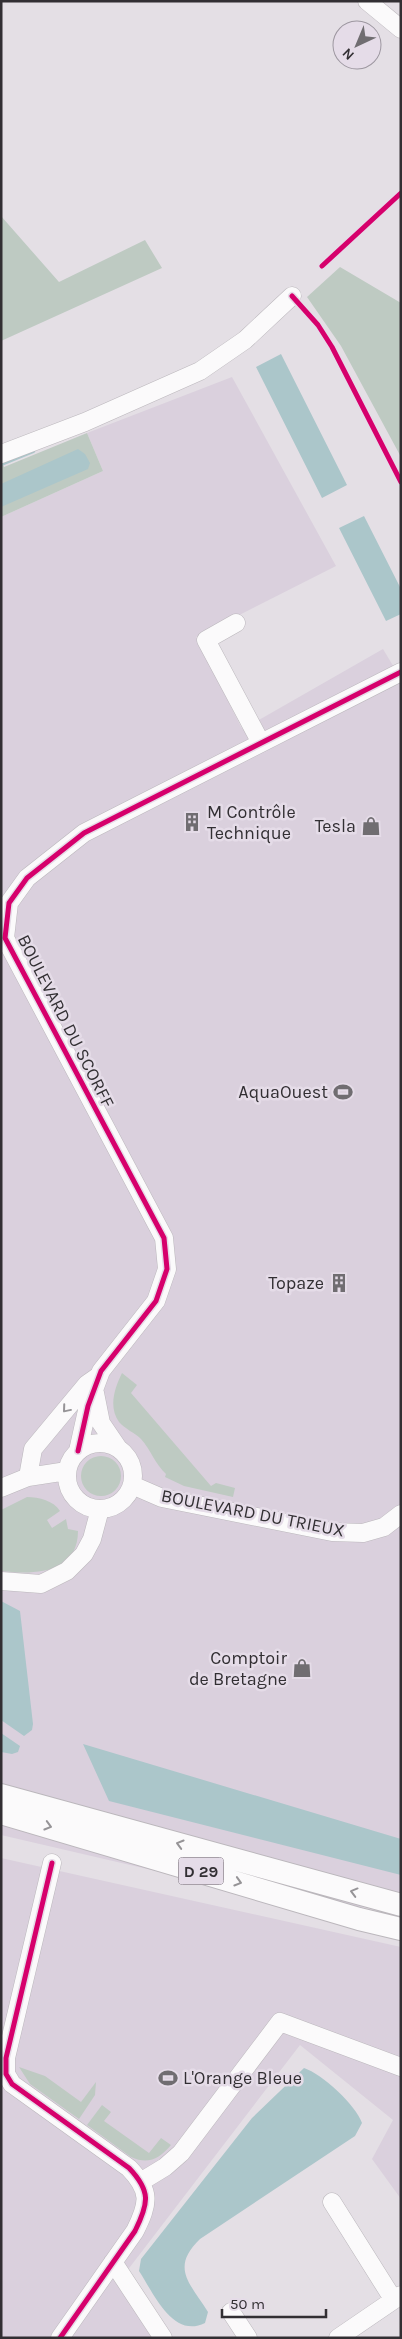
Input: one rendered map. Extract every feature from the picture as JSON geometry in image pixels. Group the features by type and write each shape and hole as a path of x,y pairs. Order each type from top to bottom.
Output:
{"main road":[{"name":"D 29","path":"1,1795 401,1905"},
{"name":"D 29","path":"1,1813 359,1919 401,1929"}],"street":[{"path":"367,1 401,29"},
{"path":"1,454 85,422 200,371 245,340 292,296"},
{"path":"236,623 206,640 261,743"},
{"name":"BOULEVARD DU SCORFF","path":"78,1451 88,1406 106,1362 156,1301 167,1269 164,1238 5,938 9,904 27,878 84,833 401,672"},
{"path":"28,1477 33,1449 87,1384 97,1383 101,1422 131,1464 134,1474 132,1485 121,1502 111,1508 89,1507 79,1502 72,1493 68,1482 67,1471 71,1460 78,1451 88,1445 98,1443 118,1448"},
{"path":"1,1488 28,1477 67,1471"},
{"name":"BOULEVARD DU TRIEUX","path":"132,1485 162,1498 332,1532 363,1533 384,1528 401,1514"},
{"path":"1,1581 41,1584 67,1571 84,1554 92,1539 100,1509"},
{"path":"52,1863 6,2058 6,2074 12,2084 129,2168 142,2181 146,2196 145,2212 135,2231 60,2338"},
{"path":"142,2181 165,2167 181,2153 280,2022 401,2067"},
{"path":"332,2202 397,2297 338,2338"},
{"path":"113,2262 163,2338"},
{"path":"231,2312 248,2338"}],"shaded area":[{"path":"1,216 59,282 145,240 162,268 1,341"},
{"path":"340,267 401,303 401,457 341,346 307,297"},
{"path":"232,377 336,566 196,637 241,727 243,729 383,649 401,679 401,1910 289,1902 1,1835 1,517 103,471 87,433"},
{"path":"87,433 103,471 1,517 1,459 4,467"},
{"path":"122,1373 137,1385 131,1393 211,1486 216,1483 235,1488 233,1497 184,1486 165,1477 166,1474 144,1443 121,1424 116,1416 113,1404 117,1384"},
{"path":"105,1456 112,1459 118,1465 121,1476 120,1484 112,1493 105,1496 97,1496 90,1493 82,1484 81,1472 84,1465 93,1457"},
{"path":"27,1497 46,1500 54,1505 60,1511 47,1520 52,1528 66,1519 68,1529 78,1531 76,1545 70,1556 62,1564 51,1569 27,1572 1,1571 1,1510"},
{"path":"1,1858 401,1947 401,2199 372,2159 393,2120 300,2045 120,2280 154,2338 1,2338"},
{"path":"19,2067 45,2076 81,2102 96,2082 95,2095 79,2119 30,2084"},
{"path":"102,2105 111,2112 104,2121 149,2153 161,2138 171,2145 162,2154 153,2159 143,2160 131,2157 87,2125"}],"water":[{"path":"281,354 347,485 322,498 256,367"},
{"path":"78,449 85,454 90,463 88,469 1,507 1,484"},
{"path":"364,516 401,589 401,614 386,621 339,528"},
{"path":"1,1601 20,1611 33,1724 32,1730 24,1736 1,1720"},
{"path":"1,1733 20,1746 18,1752 12,1754 1,1752"},
{"path":"83,1744 401,1839 401,1875 109,1801"},
{"path":"304,2068 329,2083 338,2091 359,2116 362,2123 355,2136 200,2239 191,2249 186,2259 186,2276 208,2312 205,2323 194,2326 183,2325 166,2312 151,2291 139,2271 141,2259 252,2118"}],"waterway":[{"path":"1,464 33,451"}],"cycle path":[{"path":"322,266 401,193"},
{"path":"292,296 318,325 332,347 401,482"},
{"path":"78,1451 88,1406 101,1371 156,1301 167,1269 164,1238 5,938 9,903 27,878 84,833 401,672"},
{"path":"52,1863 6,2058 6,2074 12,2084 129,2168 141,2184 146,2198 143,2213 135,2231 60,2338"}],"place":[{"name":"M Contrôle Technique","path":"192,822"},
{"name":"Tesla","path":"371,826"},
{"name":"AquaOuest","path":"343,1092"},
{"name":"Topaze","path":"339,1283"},
{"name":"Comptoir de Bretagne","path":"302,1668"},
{"name":"L'Orange Bleue","path":"168,2078"}]}
